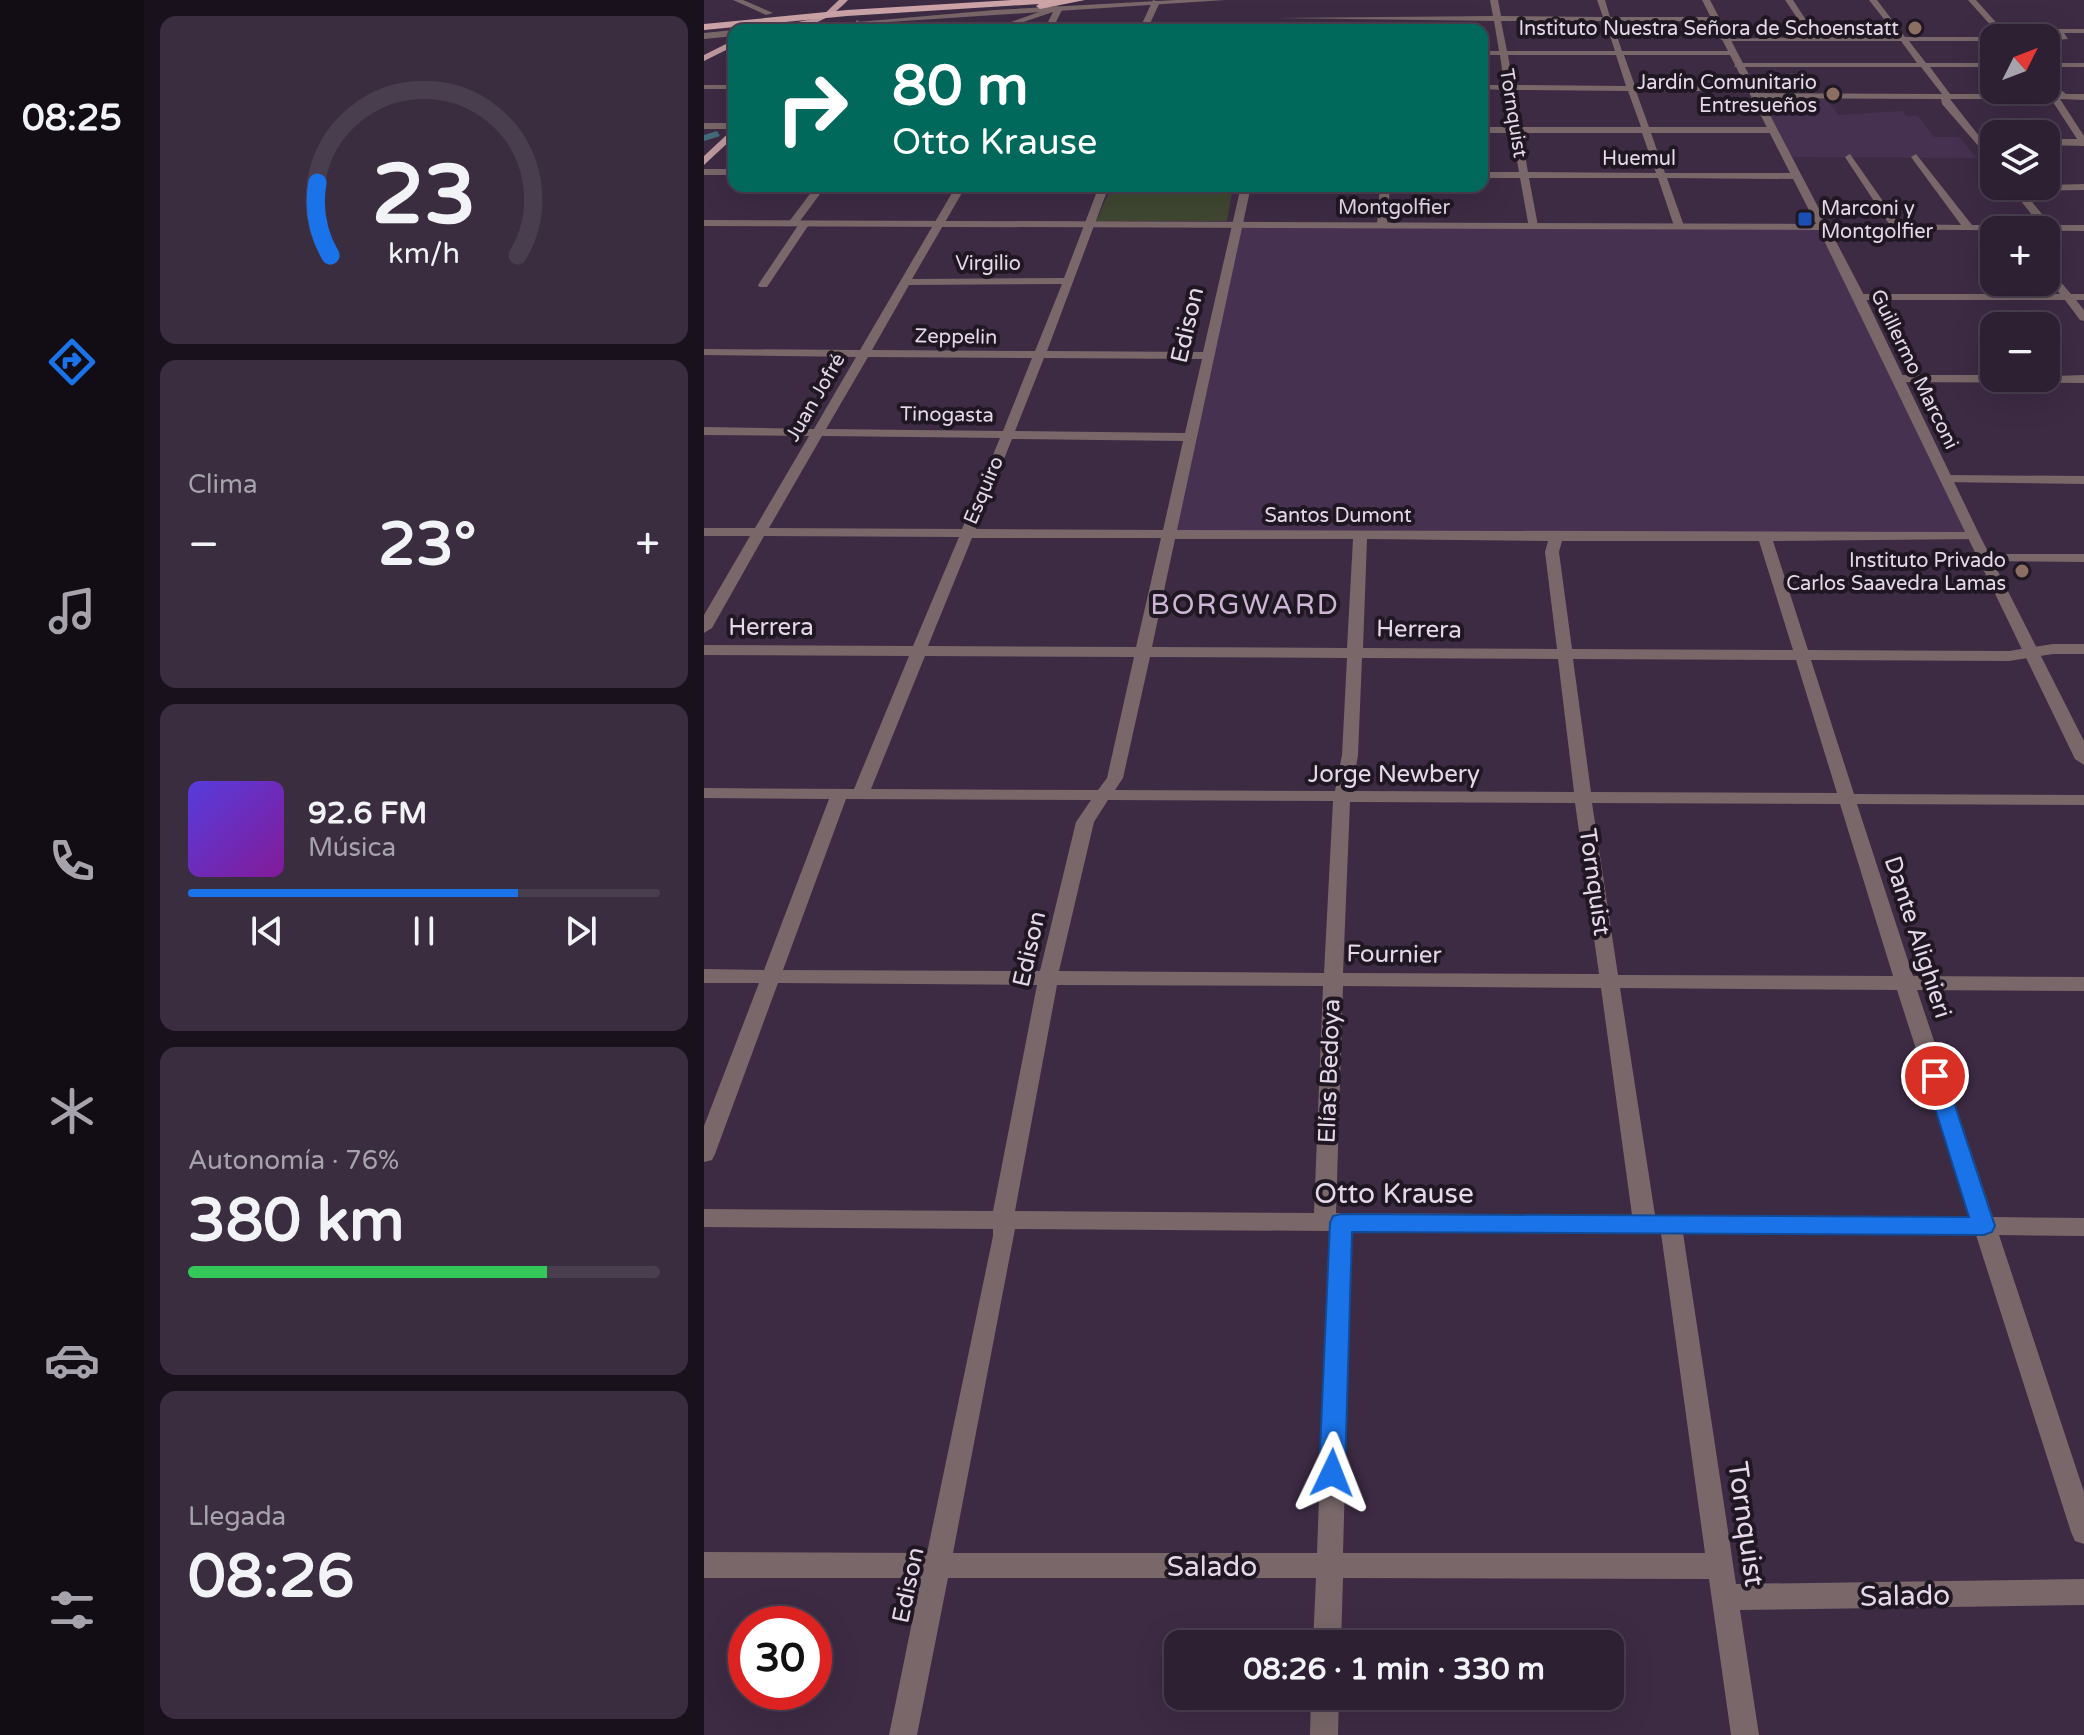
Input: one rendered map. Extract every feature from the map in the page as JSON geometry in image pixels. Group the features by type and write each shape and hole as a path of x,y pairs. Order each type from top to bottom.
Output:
{"highway":[{"path":"929,0 967,0"},
{"path":"737,24 836,15 853,7 959,0"},
{"path":"995,12 1081,0"},
{"path":"853,7 1056,4"},
{"path":"742,17 807,6"},
{"path":"704,20 836,15"},
{"path":"704,27 728,25"}],"main road":[{"path":"704,58 728,46"},
{"path":"704,162 728,135"}],"street":[{"path":"737,0 769,13"},
{"path":"859,22 995,12 1056,4 1221,0"},
{"name":"Tornquist","path":"1494,0 1533,226"},
{"path":"1601,0 1679,226"},
{"name":"Guillermo Marconi","path":"1706,0 1859,297 1972,536 2084,759"},
{"path":"1789,0 1815,39"},
{"path":"1873,0 1946,94 1945,102 1979,141"},
{"path":"1972,0 1993,24"},
{"path":"1146,24 1156,2"},
{"path":"1008,24 1056,4"},
{"path":"1050,24 1056,4"},
{"path":"1279,24 1281,14 1390,14 1498,19 1715,19"},
{"path":"1389,24 1390,14"},
{"path":"795,24 836,15 863,24"},
{"path":"2060,31 2084,31"},
{"path":"704,36 728,34"},
{"path":"1724,39 1980,39"},
{"path":"1488,53 1732,53"},
{"path":"1737,65 1980,65"},
{"path":"2060,65 2084,65"},
{"path":"704,87 728,87"},
{"path":"1488,87 1980,97"},
{"path":"2060,97 2084,97"},
{"path":"2060,99 2084,142 2060,142"},
{"path":"704,126 728,128"},
{"path":"1488,130 1772,130"},
{"path":"1850,157 1896,227"},
{"path":"1916,157 1969,228"},
{"path":"704,172 728,172"},
{"name":"Huemul","path":"1488,175 1796,176"},
{"path":"2060,187 2084,187"},
{"path":"763,285 817,192"},
{"name":"Juan Jofré","path":"704,628 958,192"},
{"name":"Esquiro","path":"861,793 965,532 1041,355 1102,192"},
{"name":"Edison","path":"903,1735 1004,1236 1004,1203 1048,979 1087,814 1104,797 1115,778 1244,192"},
{"path":"1382,225 1385,192"},
{"path":"2025,200 2038,216"},
{"name":"Montgolfier","path":"704,223 1980,228"},
{"name":"Montgolfier","path":"2060,228 2084,228"},
{"name":"Virgilio","path":"906,282 1069,281"},
{"path":"2060,286 2084,318"},
{"path":"1859,297 2084,297"},
{"name":"Zeppelin","path":"704,352 1207,356"},
{"path":"1897,379 2084,379"},
{"name":"Tinogasta","path":"704,431 1189,437"},
{"path":"1946,479 2084,480"},
{"name":"Santos Dumont","path":"704,532 1556,539 1765,538 1802,534 1972,536"},
{"name":"Elías Bedoya","path":"1327,1630 1333,1223 1332,979 1339,814 1350,755 1360,537"},
{"name":"Dante Alighieri","path":"1765,538 1906,986 2084,1532"},
{"name":"Tornquist","path":"1556,539 1552,552 1610,983 1721,1566 1745,1735"},
{"path":"1984,558 2084,558"},
{"name":"Herrera","path":"704,650 2009,656 2053,649 2084,649"},
{"name":"Jorge Newbery","path":"704,793 2084,800"},
{"path":"704,1154 840,793"},
{"name":"Fournier","path":"704,976 1906,986 2084,984"},
{"name":"Otto Krause","path":"704,1218 2084,1227"},
{"name":"Salado","path":"704,1565 1721,1566"},
{"name":"Salado","path":"1725,1597 2084,1592"},
{"path":"1324,1735 1325,1710"}],"shaded area":[{"path":"1827,99 1838,115 1902,111 1906,116 1918,116 1934,137 1959,137 1977,158 1792,157 1762,101"},
{"path":"1236,224 1822,227 1972,536 1170,534"}],"green space":[{"path":"1109,192 1232,192 1227,221 1096,221"}],"waterway":[{"path":"704,138 717,134"}],"place":[{"name":"Instituto Nuestra Señora de Schoenstatt","path":"1915,28"},
{"name":"Jardín Comunitario Entresueños","path":"1833,94"},
{"name":"Marconi y Montgolfier","path":"1805,219"},
{"name":"Instituto Privado Carlos Saavedra Lamas","path":"2022,571"}],"district":[{"name":"BORGWARD","path":"1245,604"}],"route":[{"path":"1332,1473 1341,1223 1984,1226 1935,1076"}]}
